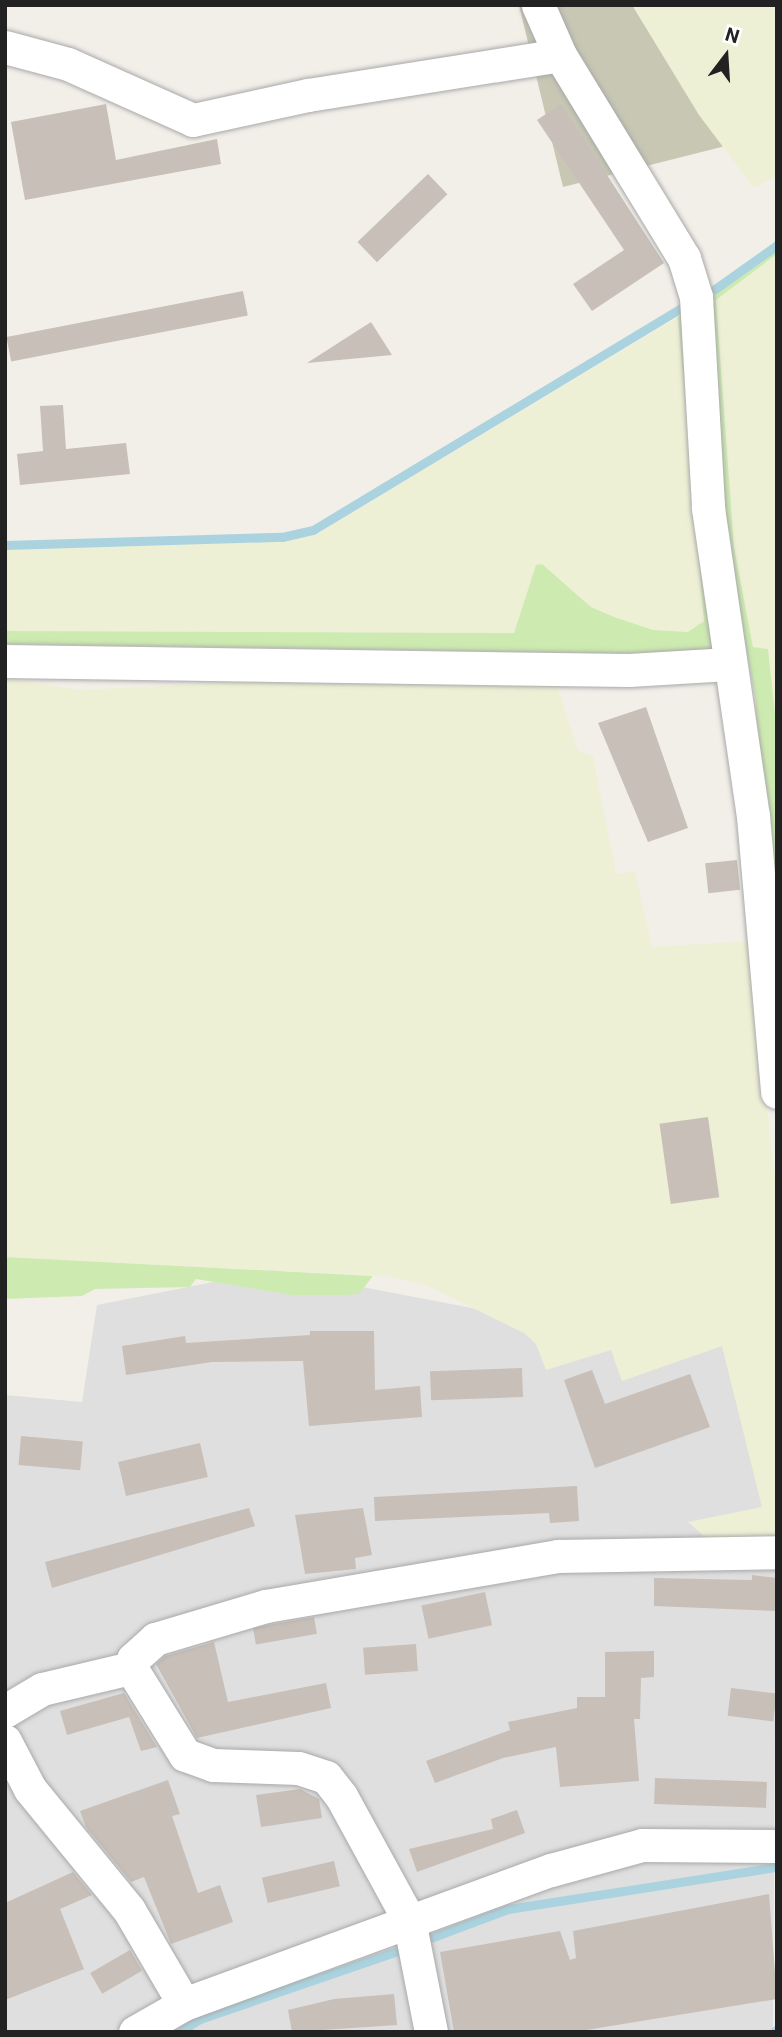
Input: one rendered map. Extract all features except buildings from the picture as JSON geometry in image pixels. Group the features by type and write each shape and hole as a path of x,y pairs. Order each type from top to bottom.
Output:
{"street":[{"path":"538,5 560,55 684,258 696,298 708,508 752,816 777,1092"},
{"path":"5,47 68,64 193,120 308,95 560,55"},
{"path":"5,661 629,670 729,664"},
{"path":"431,2032 409,1920 341,1796 326,1777 298,1768 213,1765 185,1755 131,1668 132,1659 155,1639 267,1606 558,1556 777,1552"},
{"path":"5,1711 42,1689 131,1668"},
{"path":"5,1741 30,1789 129,1910 184,2004"},
{"path":"135,2032 184,2004 551,1870 642,1845 777,1846"}],"shaded area":[{"path":"519,5 777,5 777,133 563,187"},
{"path":"632,5 777,5 777,176 754,188 699,115"},
{"path":"777,254 777,732 768,649 753,648 734,547 716,299"},
{"path":"678,317 704,622 688,632 653,630 591,607 542,564 536,566 514,633 5,631 5,549 287,541 317,534"},
{"path":"364,676 554,676 578,751 593,756 616,874 635,871 652,947 748,941 777,1197 777,1542 724,1542 704,1536 688,1522 762,1507 722,1346 622,1381 611,1350 546,1370 536,1344 524,1333 426,1285 387,1276 5,1257 5,679 80,690"},
{"path":"274,1270 508,1315 749,1348 777,1412 773,2032 5,2032 5,1395 82,1402 97,1305"}],"green space":[{"path":"777,247 777,254 716,300 734,547 753,647 768,649 777,732 777,978 755,696 725,537 708,295"},
{"path":"691,308 719,655 5,644 5,631 514,633 536,565 542,564 591,607 653,630 688,632 704,621 678,317"},
{"path":"5,1257 373,1276 359,1294 344,1295 292,1295 196,1279 190,1287 95,1289 82,1296 5,1299"}],"waterway":[{"path":"715,289 777,245"},
{"path":"5,545 282,537 313,530 688,304"},
{"path":"425,1940 508,1909 777,1867"},
{"path":"179,2032 200,2019 395,1952"},
{"path":"774,2032 777,2029"}]}
